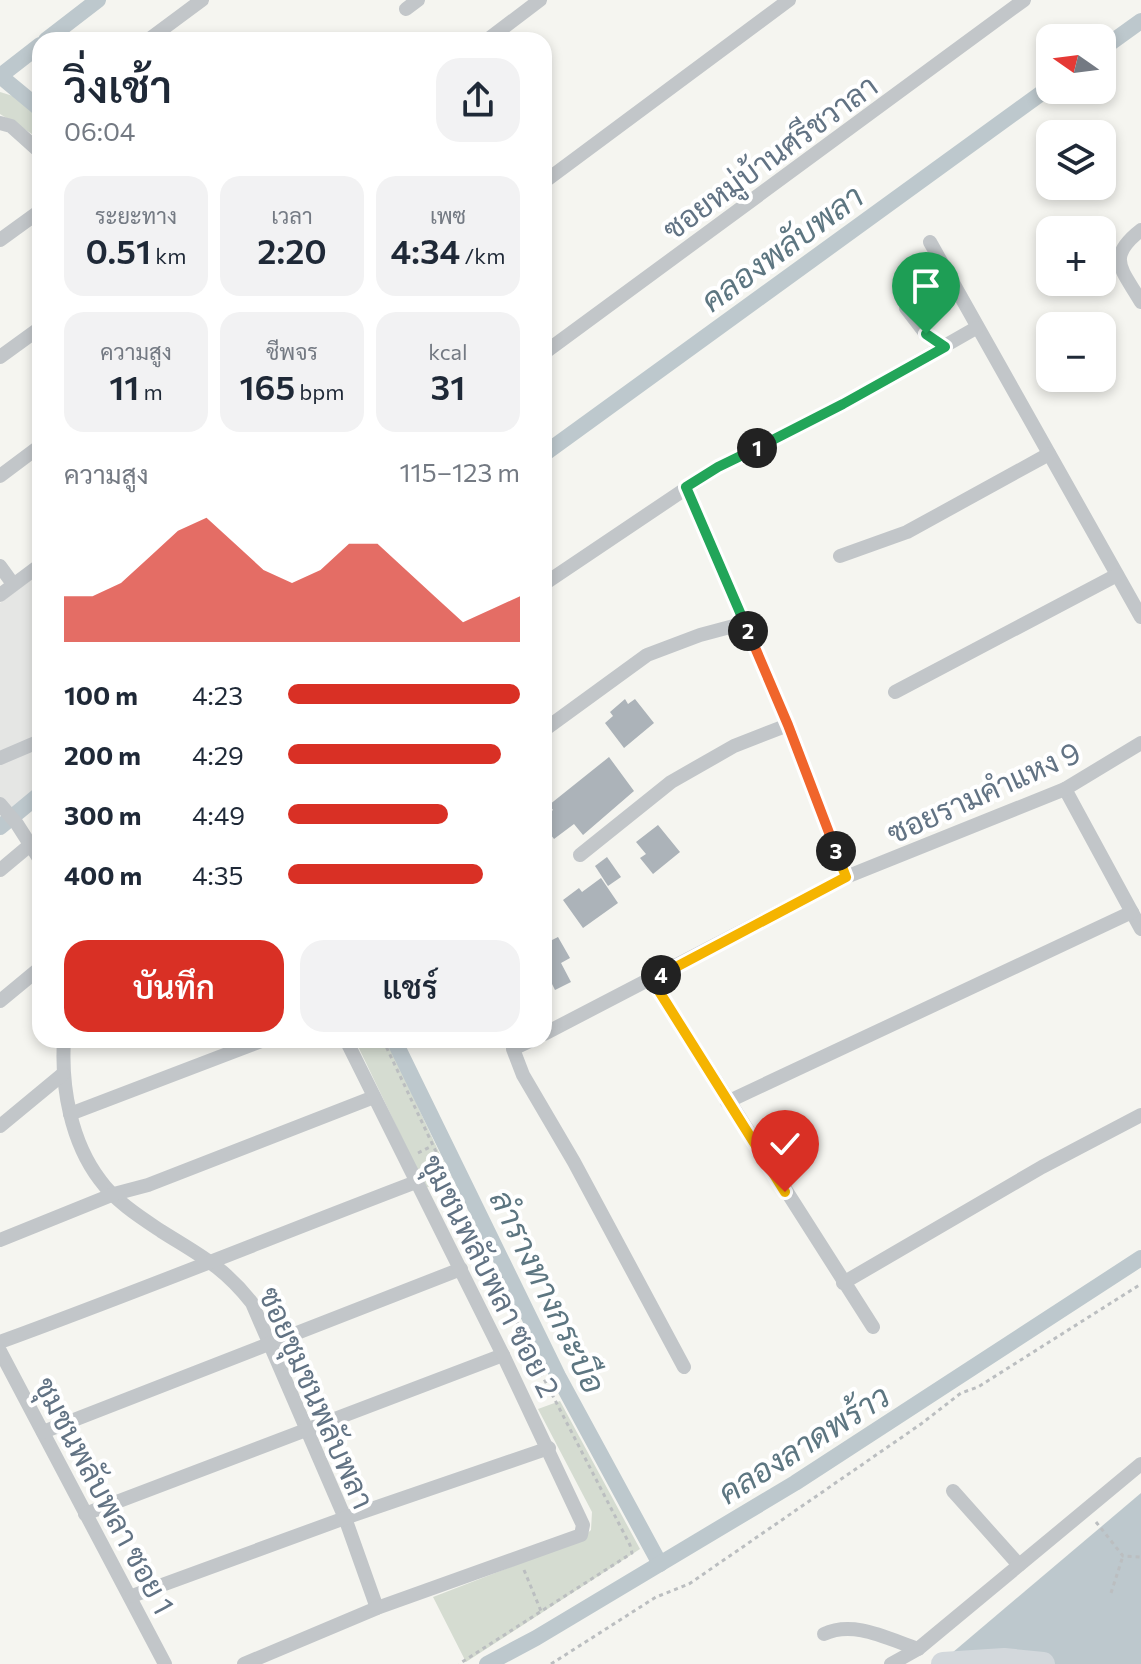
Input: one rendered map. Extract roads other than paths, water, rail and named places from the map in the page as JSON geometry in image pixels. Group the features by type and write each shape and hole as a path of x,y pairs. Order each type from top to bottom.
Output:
{"highway":[{"path":"943,1664 1004,1660 1043,1664"}],"street":[{"path":"159,32 202,0"},
{"path":"498,32 540,0"},
{"path":"552,176 789,0"},
{"name":"ซอยหมู่บ้านศรีชวาลา","path":"552,347 1024,0"},
{"path":"0,123 11,126 32,145"},
{"path":"0,240 32,217"},
{"path":"1141,230 1124,244 1119,257 1141,302"},
{"path":"930,242 1141,617"},
{"path":"906,308 926,334 945,347"},
{"path":"552,579 718,467 803,426 976,328"},
{"path":"0,357 32,334"},
{"path":"0,476 32,452"},
{"path":"840,556 907,532 1049,454"},
{"path":"686,487 788,725 846,877"},
{"path":"0,566 13,584"},
{"path":"0,595 32,571"},
{"path":"895,692 1117,575"},
{"path":"552,724 647,655 700,635 745,623"},
{"path":"580,855 671,782 734,746 788,725"},
{"name":"ซอยรามคำแหง 9","path":"552,1030 846,877 1065,789 1141,743"},
{"path":"0,758 32,744"},
{"path":"1065,789 1141,929"},
{"path":"0,804 32,848"},
{"path":"0,870 30,845"},
{"path":"727,1102 1132,912"},
{"path":"0,1001 32,975"},
{"path":"652,980 873,1327"},
{"name":"ซอยชุมชนพลับพลา","path":"64,1048 63,1074 70,1114 84,1152 100,1181 160,1230 210,1260 234,1280 252,1303 345,1518 377,1608"},
{"path":"70,1114 243,1048"},
{"name":"ชุมชนพลับพลา ซอย 2","path":"350,1048 549,1448 583,1525 581,1535 377,1608"},
{"path":"512,1048 523,1075 574,1162 684,1367"},
{"path":"0,1126 63,1074"},
{"path":"0,1240 374,1097"},
{"path":"843,1283 1042,1167 1141,1115"},
{"path":"0,1342 155,1285 210,1260 416,1182"},
{"path":"43,1432 461,1269"},
{"name":"ชุมชนพลับพลา ซอย 1","path":"0,1351 85,1514 132,1596 165,1664"},
{"path":"85,1514 503,1355"},
{"path":"132,1596 549,1448"},
{"path":"891,1664 918,1649 1141,1464"},
{"path":"953,1491 1019,1565"},
{"path":"244,1664 377,1608"},
{"path":"824,1634 838,1627 853,1628 918,1649"}],"waterway":[{"path":"56,32 98,0"},
{"name":"คลองพลับพลา","path":"1116,39 1141,21"},
{"path":"0,76 32,51"},
{"path":"0,76 32,102"},
{"name":"คลองพลับพลา","path":"552,448 1036,97"},
{"name":"คลองพลับพลา","path":"0,827 32,801"},
{"name":"ลำรางทางกระบือ","path":"398,1048 558,1376 660,1564"},
{"name":"คลองลาดพร้าว","path":"487,1664 536,1638 795,1483 1141,1258"}]}
